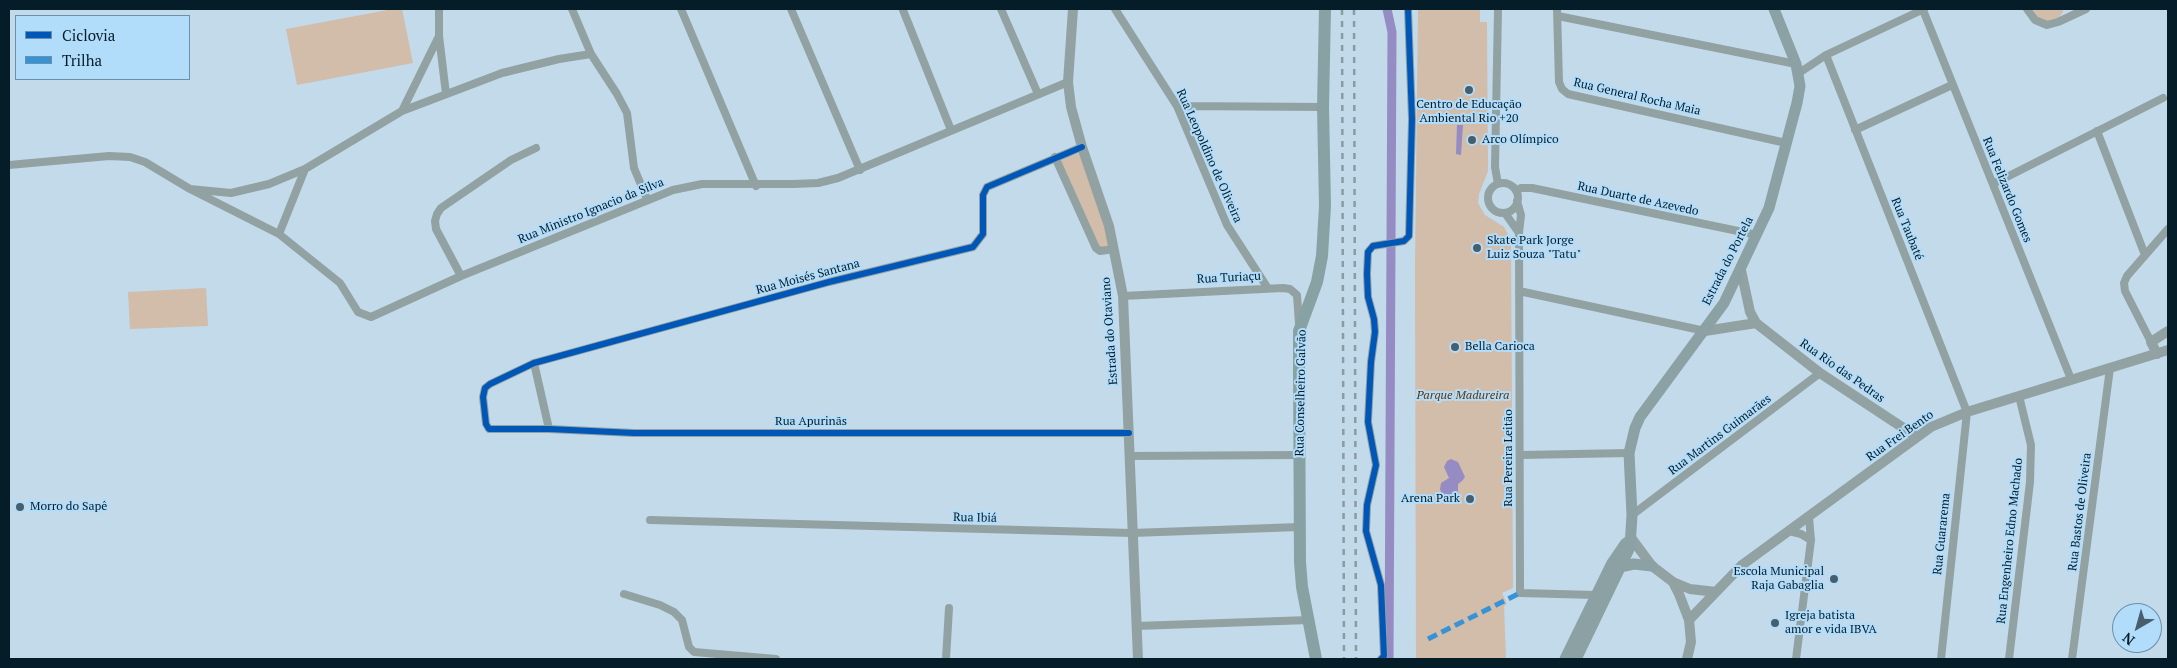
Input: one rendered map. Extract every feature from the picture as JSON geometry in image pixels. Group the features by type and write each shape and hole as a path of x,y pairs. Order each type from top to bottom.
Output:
{"main road":[{"name":"Rua Conselheiro Galvão","path":"1316,659 1302,587 1299,527 1299,332 1317,282 1322,256 1325,206 1323,107 1325,9"},
{"name":"Estrada do Portela","path":"1632,539 1629,453 1631,437 1640,417 1724,303 1769,208 1797,103 1797,68 1774,9"},
{"path":"1576,659 1632,539"},
{"path":"1565,659 1595,595 1615,558 1625,544 1632,539"},
{"path":"1620,568 1634,564 1652,566"}],"street":[{"path":"439,9 439,36 446,94"},
{"path":"572,9 591,54 618,94 627,112 634,168 647,199"},
{"path":"681,9 756,186"},
{"path":"791,9 860,170"},
{"path":"1001,9 1038,94"},
{"name":"Estrada do Otaviano","path":"1073,9 1068,82 1071,107 1082,147 1104,210 1123,296 1138,659"},
{"name":"Rua Leopoldino de Oliveira","path":"1115,9 1177,106 1227,225 1267,287"},
{"path":"1381,659 1384,656 1381,585 1366,531 1367,505 1376,465 1368,422 1368,399 1375,332 1374,319 1368,298 1367,274 1368,252 1373,246 1404,241 1409,236 1412,144 1408,9"},
{"path":"1498,9 1495,167 1498,184 1489,195 1490,204 1496,211 1505,213 1519,233"},
{"path":"1558,12 1797,68 1924,9"},
{"name":"Rua Felizardo Gomes","path":"1924,9 1952,85 2071,379"},
{"path":"2027,9 2035,20 2047,25 2058,22 2073,12 2086,9"},
{"path":"903,10 951,130"},
{"name":"Rua General Rocha Maia","path":"1558,12 1558,82 1568,94 1786,143"},
{"path":"402,111 439,36"},
{"path":"190,189 231,193 269,184 305,169 402,111 502,73 559,59 591,54"},
{"name":"Rua Taubaté","path":"1826,55 1967,412"},
{"name":"Rua Ministro Ignacio da Silva","path":"9,165 109,156 130,157 145,162 190,189 279,234 340,283 354,307 366,316 371,317 461,276 592,224 647,199 697,185 722,183 756,186 818,183 860,170 1068,82"},
{"path":"1855,130 1952,85"},
{"path":"1993,184 2164,98"},
{"path":"1177,106 1323,107"},
{"path":"2097,132 2145,255"},
{"name":"Rua Moisés Santana","path":"493,430 489,429 486,424 483,397 485,388 534,364 829,282 973,247 983,234 983,195 987,187 1082,147"},
{"path":"461,276 436,229 435,221 437,214 441,208 511,160 536,148"},
{"path":"1055,157 1096,248 1100,251 1114,249"},
{"path":"279,234 305,169"},
{"path":"1498,184 1506,184 1516,191 1517,201 1513,209 1505,213"},
{"name":"Rua Duarte de Azevedo","path":"1516,191 1521,188 1532,188 1757,235"},
{"name":"Rua Pereira Leitão","path":"1517,201 1521,216 1519,233 1520,593 1595,595"},
{"path":"2157,354 2125,291 2124,283 2127,276 2168,229"},
{"path":"1520,291 1705,331 1756,323 1747,299 1741,270"},
{"name":"Rua Turiaçu","path":"1123,296 1267,287 1283,288 1294,291 1298,301 1299,332"},
{"name":"Rua Rio das Pedras","path":"1756,323 1820,373 1917,437"},
{"path":"2151,342 2168,331"},
{"name":"Rua Frei Bento","path":"1689,620 1742,565 1917,437 1942,421 2168,350"},
{"path":"534,364 549,429"},
{"name":"Rua Bastos de Oliveira","path":"2072,659 2110,368"},
{"name":"Rua Martins Guimarães","path":"1632,515 1820,373"},
{"name":"Rua Engenheiro Edno Machado","path":"2009,659 2030,473 2031,445 2019,396"},
{"name":"Rua Guararema","path":"1940,659 1967,412"},
{"name":"Rua Apurinãs","path":"493,430 549,429 634,433 1129,433"},
{"path":"1520,455 1629,453"},
{"path":"1130,456 1300,455"},
{"path":"1796,659 1811,540 1809,517"},
{"name":"Rua Ibiá","path":"650,520 1132,533 1299,527"},
{"path":"1788,531 1801,534 1811,540"},
{"path":"1632,539 1652,566 1672,582 1690,589 1716,592"},
{"path":"1672,582 1689,620 1690,642 1687,659"},
{"path":"624,594 660,605 674,612 682,620 689,647 694,652 776,659"},
{"path":"946,659 949,608"},
{"path":"1136,626 1309,620"}],"green space":[{"path":"393,9 402,9 413,63 297,85 286,29"},
{"name":"Parque Madureira","path":"1418,9 1480,9 1480,22 1487,22 1488,171 1479,194 1478,203 1485,215 1504,227 1511,240 1513,588 1502,593 1507,604 1504,606 1506,659 1416,659 1415,268"},
{"path":"2033,9 2063,9 2063,12 2058,18 2043,21 2037,18"},
{"path":"1082,152 1102,211 1109,246 1099,249 1059,161"},
{"path":"206,288 208,326 130,329 128,292"}],"shaded area":[{"path":"1457,125 1463,125 1461,155 1456,154"},
{"path":"1451,459 1458,462 1465,477 1458,484 1458,493 1450,498 1442,495 1440,489 1441,483 1449,478 1444,467 1447,461"}],"waterway":[{"path":"1387,9 1392,32 1389,659"}],"railway":[{"path":"1342,9 1344,659"},
{"path":"1354,9 1356,659"}],"marked path":[{"path":"1428,639 1520,593"}],"cycle path":[{"path":"1381,659 1384,656 1381,585 1366,531 1367,505 1376,465 1368,422 1371,362 1375,332 1374,319 1368,297 1367,274 1368,252 1373,246 1404,241 1409,236 1412,119 1408,9"},
{"path":"1082,147 987,187 983,195 983,234 973,247 829,282 534,363 485,388 483,397 486,424 489,429 549,429 634,433 1129,433"}],"place":[{"name":"Centro de Educação Ambiental Rio +20","path":"1469,90"},
{"name":"Arco Olímpico","path":"1472,140"},
{"name":"Skate Park Jorge Luiz Souza \"Tatu\"","path":"1477,248"},
{"name":"Bella Carioca","path":"1455,347"},
{"name":"Arena Park","path":"1470,499"},
{"name":"Morro do Sapê","path":"20,507"},
{"name":"Escola Municipal Raja Gabaglia","path":"1834,579"},
{"name":"Igreja batista amor e vida IBVA","path":"1775,623"}]}
